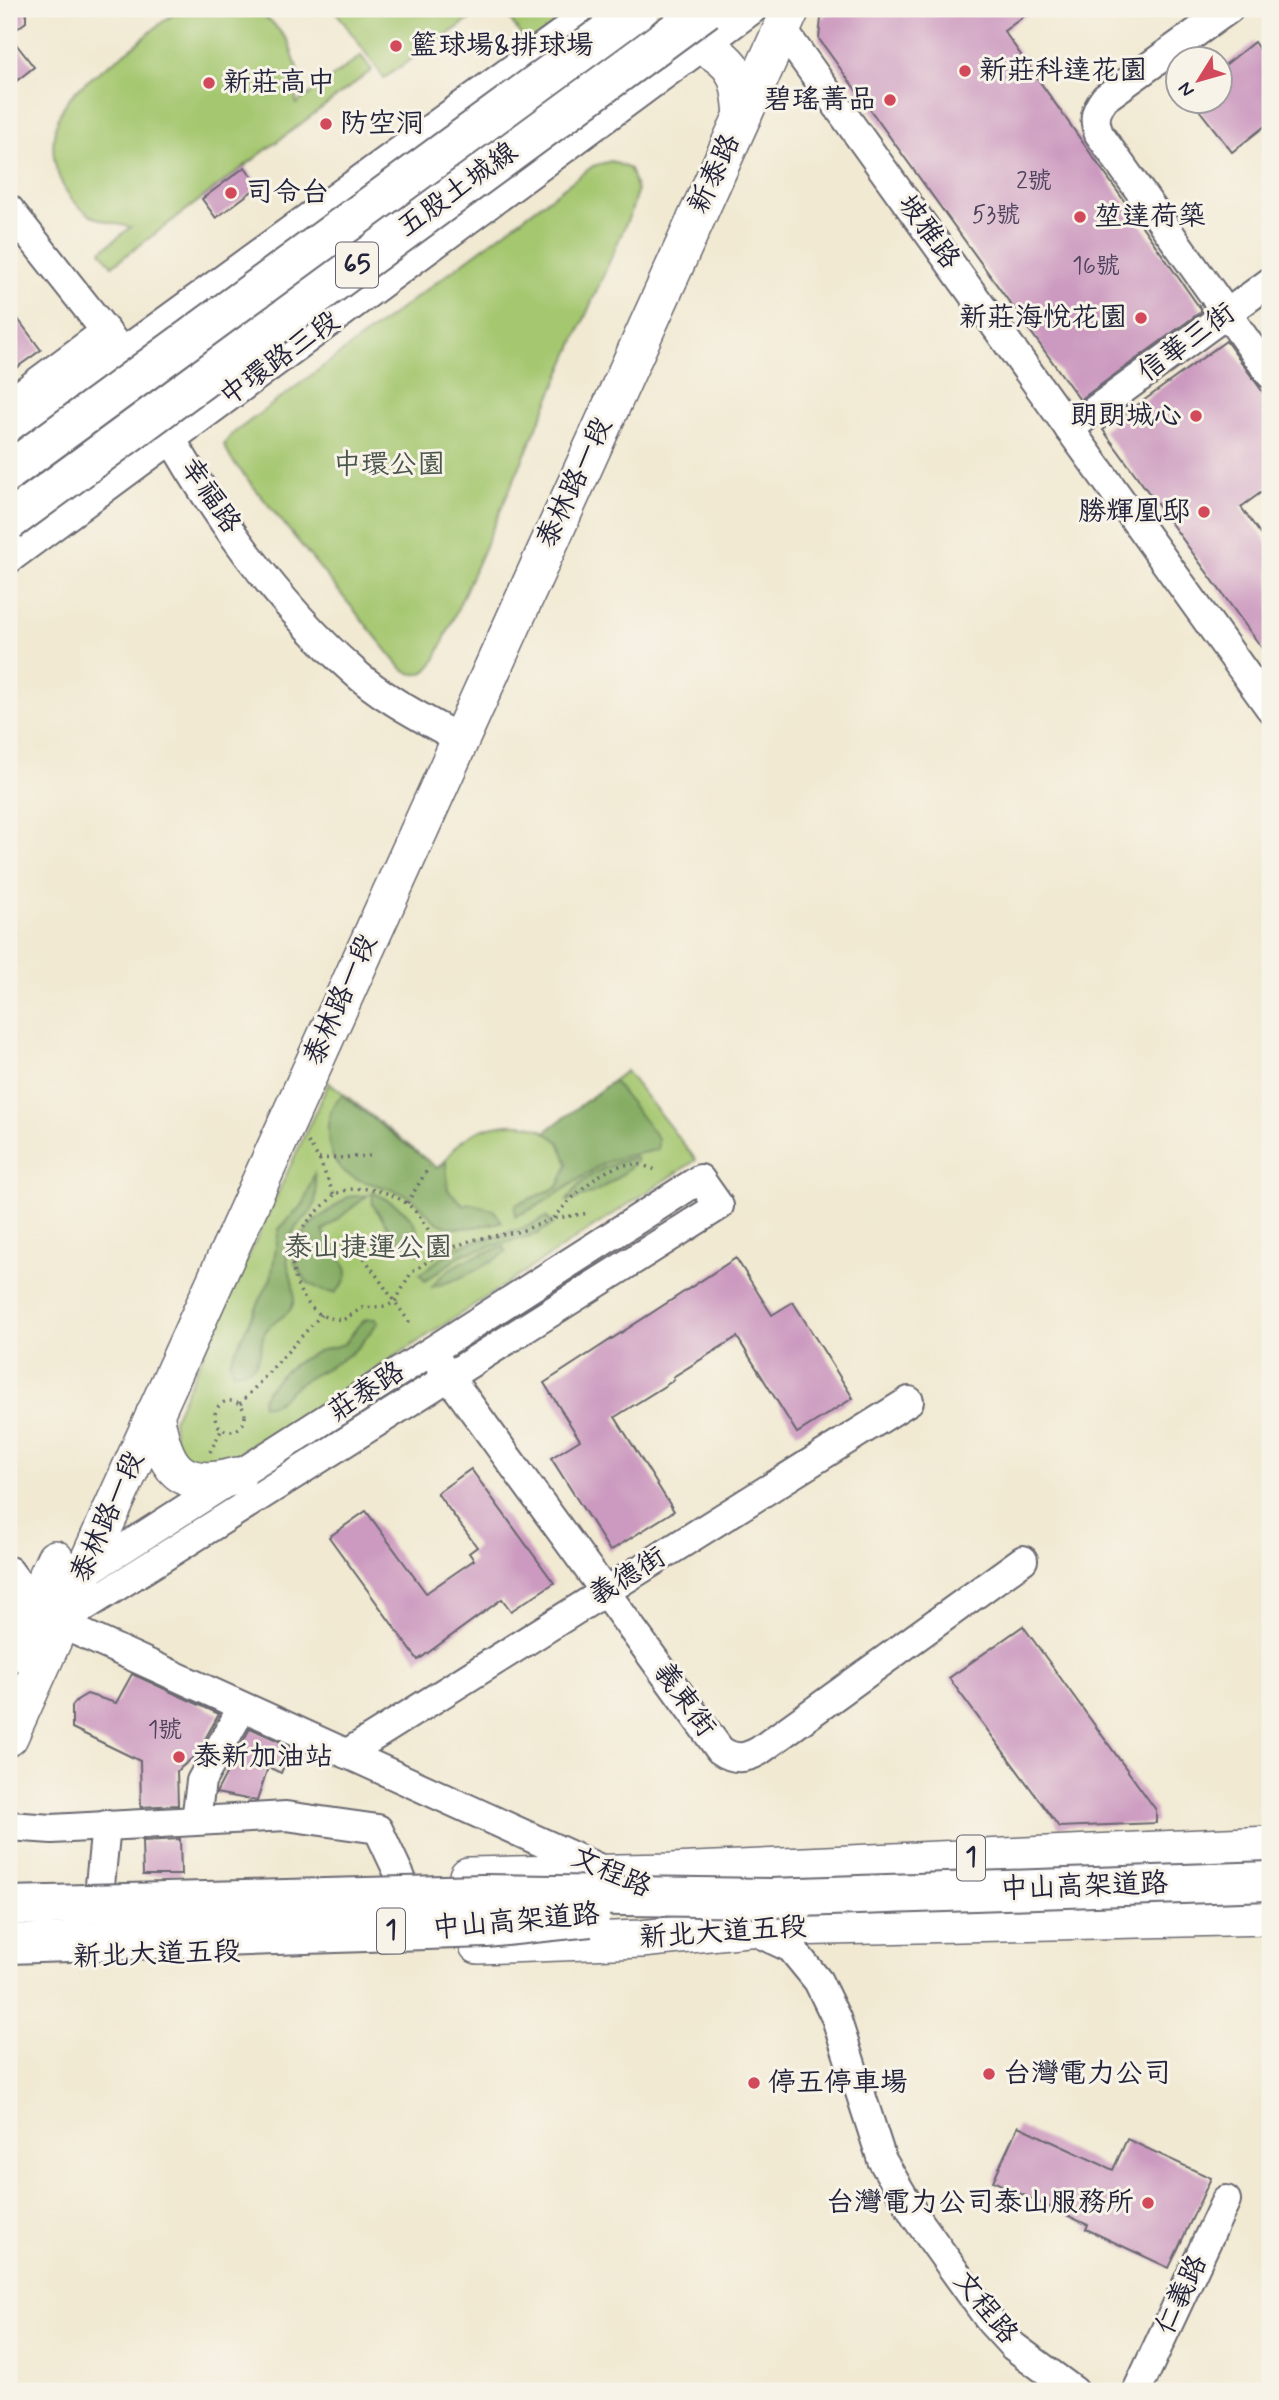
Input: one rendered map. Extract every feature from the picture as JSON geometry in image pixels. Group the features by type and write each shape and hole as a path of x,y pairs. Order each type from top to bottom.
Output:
{"highway":[{"name":"五股土城線","path":"9,471 639,9"},
{"name":"五股土城線","path":"9,522 706,9"},
{"name":"中山高架道路","path":"9,1906 483,1894 771,1898 1270,1881"},
{"name":"中山高架道路","path":"9,1944 486,1928 771,1898"}],"main road":[{"name":"新泰路","path":"674,263 743,115 776,16"},
{"path":"704,46 722,55 740,80 743,115"},
{"name":"泰林路一段","path":"9,1737 46,1614 69,1567 155,1413 674,263"},
{"path":"155,1413 161,1450 172,1467 194,1480 212,1482 223,1465"},
{"name":"泰林路一段","path":"12,1653 46,1614"},
{"name":"1","path":"9,1887 610,1873 1270,1845"},
{"path":"1270,1853 1263,1857 1254,1871 1257,1888 1270,1904"},
{"path":"304,1880 325,1905 328,1915 322,1938 305,1950"},
{"name":"新北大道五段","path":"9,1959 641,1939 747,1928 1270,1916"}],"street":[{"path":"9,403 114,341 595,9"},
{"path":"1229,9 1105,99 1094,116 1099,134 1270,374"},
{"name":"中環路三段","path":"9,559 704,46 776,16"},
{"name":"坡雅路","path":"776,16 1270,708"},
{"name":"幸福路","path":"9,209 114,341 171,439 263,572 342,660 401,706 458,738"},
{"name":"信華三街","path":"1069,429 1270,282"},
{"path":"9,435 114,341"},
{"name":"莊泰路","path":"46,1614 448,1377 719,1206 700,1179 431,1351 223,1465 69,1567"},
{"name":"義東街","path":"431,1351 720,1750 738,1758 759,1751 1023,1560"},
{"name":"義德街","path":"346,1754 909,1401"},
{"path":"9,1572 46,1614"},
{"name":"文程路","path":"46,1614 242,1708 610,1873 791,1948 818,1981 836,2018 882,2160 915,2216 991,2322 1013,2346 1074,2391"},
{"path":"196,1820 201,1781 242,1708"},
{"path":"9,1826 52,1829 286,1816 377,1829 401,1878"},
{"path":"100,1885 106,1825"},
{"name":"仁義路","path":"1137,2391 1226,2200"}],"path":[{"path":"305,1138 319,1159 334,1195"},
{"path":"319,1159 334,1156 372,1156"},
{"path":"552,1219 577,1193 614,1170 635,1164 656,1170"},
{"path":"407,1203 429,1167"},
{"path":"441,1252 407,1203 379,1191 347,1187 334,1195 298,1234 291,1252 293,1268 303,1297 321,1315 343,1320 362,1308 387,1306 395,1302 411,1273 441,1252 472,1240 521,1231 552,1219 589,1213"},
{"path":"348,1235 412,1326"},
{"path":"240,1404 321,1315"},
{"path":"223,1465 222,1429 214,1416 217,1406 226,1400 240,1404"},
{"path":"222,1429 232,1431 241,1426 245,1418 240,1404"}],"green space":[{"path":"185,9 252,9 272,22 288,41 297,68 296,104 361,56 372,70 112,266 101,251 131,227 93,216 70,196 56,168 54,136 57,121 74,93 164,21"},
{"name":"籃球場&排球場","path":"334,9 476,9 479,13 384,78"},
{"path":"502,9 584,9 530,47"},
{"name":"中環公園","path":"611,161 630,169 637,191 631,212 436,658 426,671 413,674 402,669 231,459 224,445 231,435 593,166"},
{"name":"泰山捷運公園","path":"626,1071 696,1160 226,1467 175,1457 173,1420 329,1082 437,1168 463,1140 492,1126 526,1125 546,1132"},
{"path":"613,1081 658,1138 658,1149 605,1163 539,1205 515,1216 515,1205 558,1187 568,1164 559,1142 545,1132"},
{"path":"342,1095 437,1168 446,1162 448,1190 465,1206 468,1203 494,1210 502,1222 468,1228 441,1225 410,1197 346,1173 337,1164 331,1151 328,1134 330,1113"},
{"path":"635,1157 637,1160 614,1180 596,1191 567,1201 579,1185 596,1172"},
{"path":"314,1174 316,1190 313,1209 292,1233 288,1244 287,1258 294,1290 291,1308 265,1332 254,1366 232,1372 230,1361 271,1278 279,1229 304,1203"},
{"path":"372,1192 401,1208 414,1222 419,1253 409,1244 400,1244 373,1205"},
{"path":"368,1195 323,1231 346,1269 347,1276 343,1284 335,1293 323,1291 307,1282 294,1262 296,1245 311,1224 348,1197"},
{"path":"546,1217 553,1224 537,1234 463,1254 425,1281 420,1274 456,1247 526,1227"},
{"path":"504,1247 506,1252 480,1268 432,1287 455,1265"},
{"path":"367,1319 376,1319 378,1323 350,1354 307,1378 275,1403 263,1405 262,1399 272,1383 286,1370 311,1355 345,1343"}],"building":[{"path":"9,9 26,9 26,22 9,35"},
{"path":"834,9 1034,9 1004,31 1202,311 1080,400 819,39 821,18"},
{"path":"9,35 34,67 9,87"},
{"path":"1254,42 1270,64 1270,122 1232,152 1204,116 1234,116 1234,58"},
{"name":"司令台","path":"245,167 259,186 216,218 202,199"},
{"path":"9,307 41,350 9,373"},
{"path":"1226,341 1270,402 1270,486 1241,507 1270,547 1270,659 1103,430"},
{"path":"736,1258 772,1315 793,1302 853,1398 797,1433 737,1337 673,1377 674,1380 615,1417 674,1511 610,1551 551,1458 580,1440 544,1383"},
{"path":"471,1469 554,1583 511,1611 502,1599 418,1660 329,1537 366,1511 426,1593 474,1560 469,1553 477,1547 437,1493"},
{"path":"1023,1626 1156,1810 1156,1823 1059,1827 949,1678"},
{"path":"132,1674 219,1714 196,1755 177,1771 178,1805 141,1807 140,1761 72,1728 72,1706 77,1700 87,1694 116,1703"},
{"path":"250,1728 292,1747 281,1773 268,1767 257,1801 216,1793"},
{"path":"180,1839 181,1875 143,1875 142,1841"},
{"path":"1018,2126 1113,2170 1127,2139 1211,2178 1169,2268 1086,2229 1088,2225 993,2181"}],"railway":[{"path":"9,1919 1270,1875"},
{"path":"652,1908 1270,1886"},
{"path":"9,1930 156,1925"}],"place":[{"name":"籃球場&排球場","path":"396,46"},
{"name":"新莊科達花園","path":"965,71"},
{"name":"新莊高中","path":"209,83"},
{"name":"碧瑤菁品","path":"890,100"},
{"name":"防空洞","path":"326,124"},
{"name":"司令台","path":"231,193"},
{"name":"堃達荷築","path":"1080,217"},
{"name":"新莊海悅花園","path":"1141,318"},
{"name":"朗朗城心","path":"1196,416"},
{"name":"勝輝凰邸","path":"1204,512"},
{"name":"泰新加油站","path":"179,1757"},
{"name":"台灣電力公司","path":"989,2074"},
{"name":"停五停車場","path":"754,2083"},
{"name":"台灣電力公司泰山服務所","path":"1148,2203"}]}
